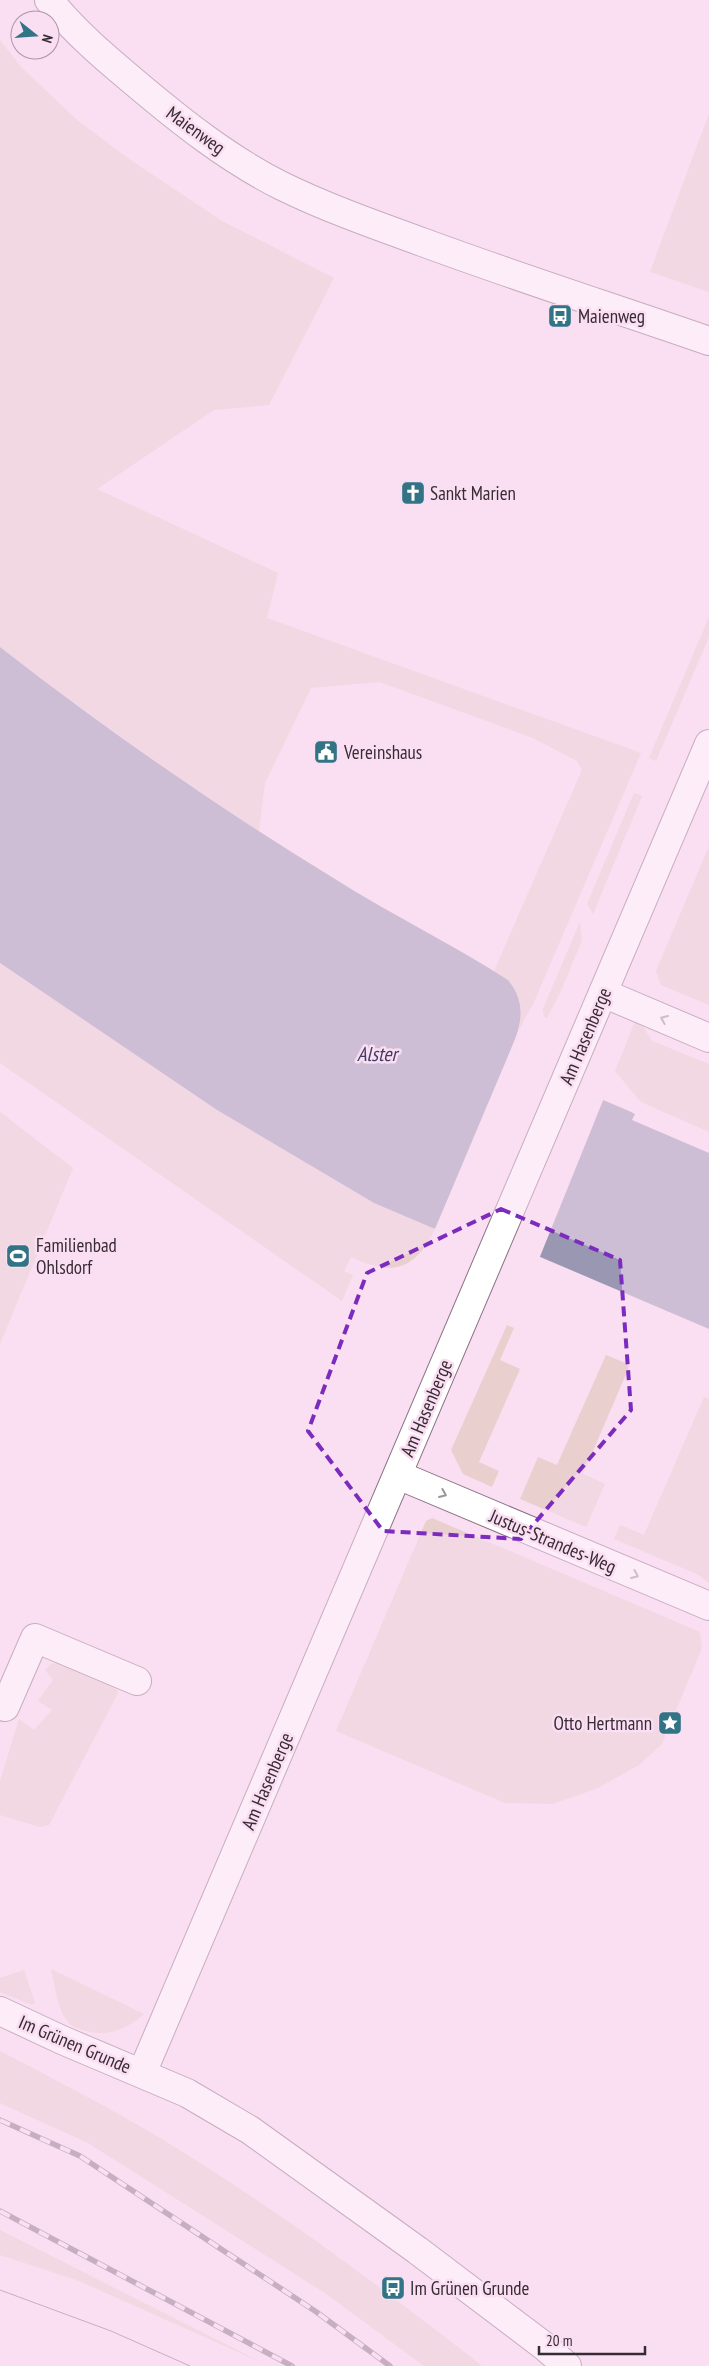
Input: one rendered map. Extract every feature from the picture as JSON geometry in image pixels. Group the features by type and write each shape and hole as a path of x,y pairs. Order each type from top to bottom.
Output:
{"street":[{"name":"Maienweg","path":"49,0 97,51 171,113 243,163 281,185 325,206 465,258 709,341"},
{"name":"Am Hasenberge","path":"142,2073 709,744"},
{"path":"603,993 709,1038"},
{"name":"Justus-Strandes-Weg","path":"398,1476 709,1606"},
{"path":"0,1705 5,1707 35,1638 137,1681"},
{"name":"Im Grünen Grunde","path":"0,2011 62,2040 187,2093 250,2130 417,2250 544,2346 567,2366"}],"highlighted area":[{"path":"501,1209 620,1260 631,1410 521,1539 383,1531 308,1431 367,1273"}],"shaded area":[{"path":"0,40 10,53 10,60 16,60 77,120 129,159 222,221 334,278 269,405 214,410 97,489 278,573 267,618 641,753 534,1002 519,1030 521,1010 508,980 494,971 582,770 577,761 533,738 380,682 311,688 265,783 259,831 128,742 0,647"},
{"path":"709,114 709,292 650,272"},
{"path":"709,617 709,637 656,761 649,758"},
{"path":"634,793 642,796 593,914 587,904"},
{"path":"709,846 709,1005 661,985 656,971"},
{"path":"580,922 582,940 561,991 547,1018 544,1016 543,1009"},
{"path":"0,963 217,1110 374,1203 435,1229 427,1243 410,1262 401,1266 390,1268 378,1267 351,1257 344,1271 353,1275 342,1301 0,1063"},
{"path":"635,1022 642,1025 652,1041 709,1064 709,1132 641,1102 615,1071"},
{"name":"Familienbad Ohlsdorf","path":"0,1112 73,1168 0,1344"},
{"path":"507,1325 514,1328 500,1360 520,1369 479,1462 499,1471 492,1487 463,1474 451,1450"},
{"path":"606,1355 630,1365 583,1474 605,1484 586,1527 520,1499 538,1457 557,1465"},
{"path":"704,1397 709,1399 709,1583 697,1574 614,1539 620,1525 644,1535"},
{"path":"432,1518 700,1632 702,1648 662,1744 639,1765 598,1788 553,1804 505,1803 336,1731 426,1521"},
{"path":"58,1663 116,1687 118,1693 49,1825 40,1827 0,1815 0,1781 19,1719 34,1730 52,1710 38,1701 53,1680 45,1670 51,1664"},
{"path":"51,1969 144,2014 131,2024 116,2031 100,2033 74,2027 68,2023 61,2009"},
{"path":"24,1970 35,2003 32,2005 0,1992 0,1978"},
{"path":"0,2051 81,2093 202,2164 364,2276 482,2366 424,2366 325,2293 88,2143 0,2103"},
{"path":"0,2230 265,2364 79,2281 0,2255"}],"water":[{"name":"Alster","path":"0,647 123,739 249,825 357,892 508,980 515,990 521,1009 518,1029 507,1059 629,1111 635,1114 632,1120 709,1153 709,1329 442,1215 435,1229 374,1203 217,1110 0,963"}],"pier":[{"path":"519,1030 521,1031 510,1058 604,1098 539,1259 443,1218 438,1230 435,1229"}],"tram line":[{"path":"0,2290 111,2331 190,2366"}],"railway":[{"path":"0,2120 80,2156 315,2311 390,2366"},
{"path":"0,2211 292,2366"}],"place":[{"name":"Maienweg","path":"560,316"},
{"name":"Sankt Marien","path":"413,493"},
{"name":"Vereinshaus","path":"326,752"},
{"name":"Familienbad Ohlsdorf","path":"18,1256"},
{"name":"Otto Hertmann","path":"670,1723"},
{"name":"Im Grünen Grunde","path":"393,2288"}]}
